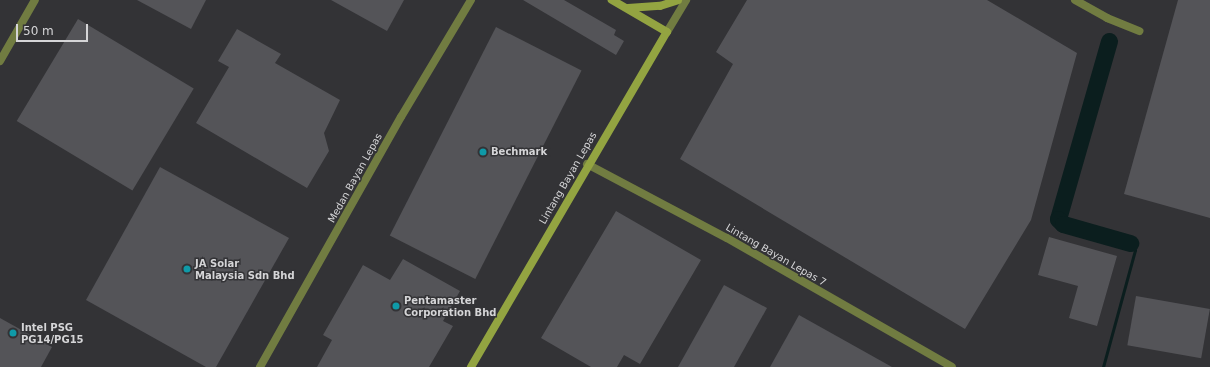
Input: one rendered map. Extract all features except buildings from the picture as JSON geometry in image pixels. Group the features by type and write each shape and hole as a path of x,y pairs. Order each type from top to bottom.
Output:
{"street":[{"path":"0,61 35,0"},
{"name":"Medan Bayan Lepas","path":"260,367 401,117 471,0"},
{"path":"612,0 667,32"},
{"path":"626,8 660,6 678,0"},
{"name":"Lintang Bayan Lepas","path":"471,367 588,164 686,0"},
{"path":"1075,0 1107,18 1140,31"},
{"name":"Lintang Bayan Lepas 7","path":"588,164 727,238 952,367"}],"waterway":[{"path":"1109,41 1058,219 1063,224 1130,243"},
{"path":"1103,367 1135,250 1130,243"}],"place":[{"name":"Bechmark","path":"483,152"},
{"name":"JA Solar Malaysia Sdn Bhd","path":"187,269"},
{"name":"Pentamaster Corporation Bhd","path":"396,306"},
{"name":"Intel PSG PG14/PG15","path":"13,333"}]}
